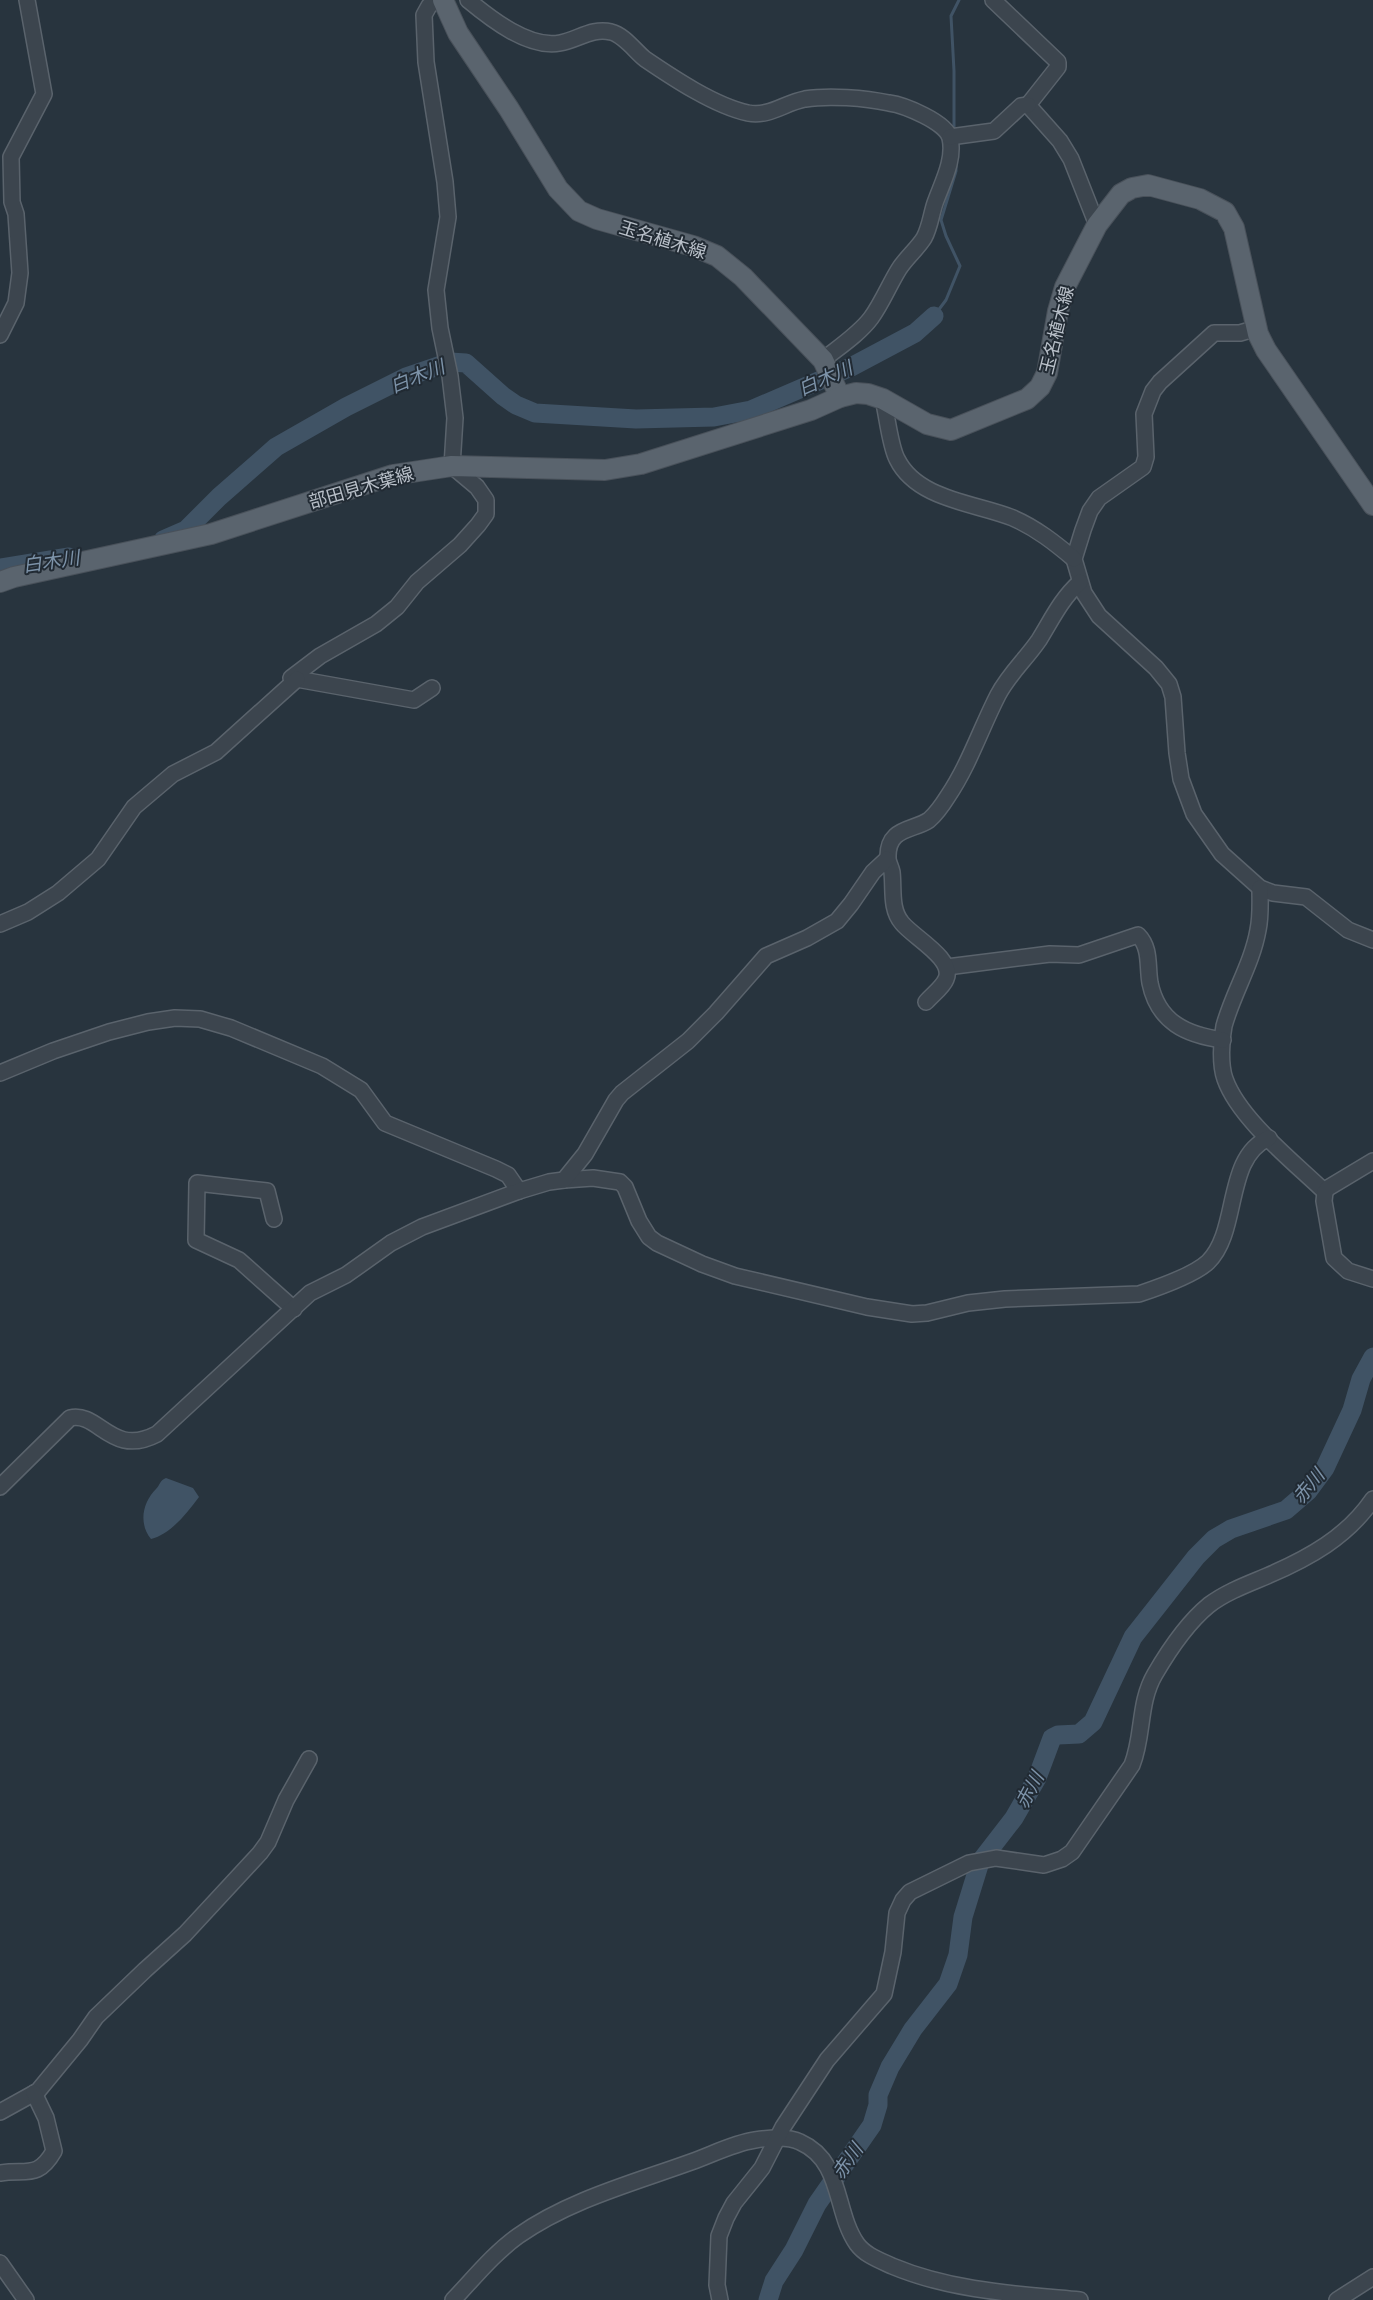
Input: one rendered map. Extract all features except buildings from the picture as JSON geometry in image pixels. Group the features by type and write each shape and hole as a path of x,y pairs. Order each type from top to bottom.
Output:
{"main road":[{"name":"玉名植木線","path":"443,0 458,34 509,109 558,189 579,211 597,219 693,246 717,256 743,277 830,376 856,393 868,394 883,399 927,424 951,430 1027,399 1040,387 1047,373 1058,311 1065,287 1097,226 1121,194 1132,188 1148,185 1200,199 1224,212 1234,228 1257,328 1266,350 1373,505"},
{"name":"部田見木葉線","path":"0,582 14,577 211,534 393,474 452,466 605,470 642,464 812,410 830,376"}],"street":[{"path":"0,336 16,304 20,273 16,214 12,202 11,157 44,94 27,0"},
{"path":"432,688 414,700 291,678 320,656 376,624 396,607 417,582 460,545 486,514 486,500 477,487 452,466 455,418 450,376 440,328 436,290 448,217 445,182 426,62 424,15 429,6 436,0"},
{"path":"468,0 491,19 512,31 547,44 561,43 588,33 612,32 644,58 690,87 724,104 746,112 761,115 774,112 787,104 807,99 866,100 891,103 915,112 937,123 956,136 994,131 1021,106 1028,105 1058,67 1058,62 993,0"},
{"path":"1028,105 1060,141 1070,159 1097,226"},
{"path":"830,376 872,317 898,270 923,238 948,168 956,136"},
{"path":"1257,328 1240,333 1214,333 1160,382 1153,391 1144,414 1146,457 1143,467 1099,498 1090,511 1074,559 1080,582 1090,604 1099,616 1156,668 1169,684 1174,697 1177,753 1182,779 1194,814 1222,854 1260,888 1306,897 1348,930 1373,940"},
{"path":"883,399 896,459 913,480 945,498 957,500 1014,519 1039,531 1074,559"},
{"path":"564,1180 585,1154 622,1093 688,1041 716,1013 766,956 815,934 837,921 873,872 887,859 892,841 898,834 903,829 928,820 948,797 958,780 998,694 1014,669 1038,640 1059,604 1080,582"},
{"path":"0,924 28,912 58,893 98,859 134,807 173,774 216,752 297,679"},
{"path":"887,859 892,870 893,902 901,922 929,946 947,967 946,981 926,1002"},
{"path":"1260,888 1258,930 1251,957 1224,1026 1222,1068 1225,1079 1236,1099 1269,1138 1325,1192"},
{"path":"947,967 1050,954 1079,955 1138,935 1144,941 1148,954 1150,984 1161,1008 1170,1020 1184,1031 1223,1040"},
{"path":"0,1073 53,1051 109,1032 148,1022 175,1018 200,1019 231,1028 322,1066 361,1090 385,1123 508,1175 519,1190"},
{"path":"0,1487 70,1418 84,1418 107,1434 123,1440 140,1442 157,1434 310,1293 346,1275 391,1243 422,1226 519,1190 564,1180 593,1178 620,1182 626,1187 639,1222 649,1237 679,1255 718,1271 867,1307 912,1314 927,1313 968,1304 1004,1299 1139,1294 1158,1288 1194,1271 1208,1262 1221,1241 1238,1182 1250,1152 1257,1143 1269,1138"},
{"path":"1373,1161 1328,1188 1325,1192 1324,1210 1334,1258 1348,1270 1373,1279"},
{"path":"274,1219 266,1191 198,1183 196,1240 239,1260 294,1309"},
{"path":"720,2300 717,2285 719,2236 734,2203 762,2168 776,2139 827,2060 884,1994 893,1952 899,1906 910,1892 968,1863 996,1858 1044,1865 1062,1859 1072,1852 1132,1765 1138,1750 1142,1709 1148,1686 1159,1667 1192,1622 1221,1597 1304,1559 1330,1544 1355,1522 1373,1498"},
{"path":"0,2112 34,2093 80,2040 96,2017 186,1934 260,1853 268,1842 286,1800 309,1759"},
{"path":"0,2173 34,2172 48,2161 54,2151 46,2118 34,2093"},
{"path":"453,2300 509,2243 553,2215 608,2191 754,2140 776,2139 799,2141 821,2156 834,2178 848,2229 858,2246 872,2257 911,2274 944,2284 970,2289 1080,2300"},
{"path":"0,2263 26,2300"},
{"path":"1338,2300 1373,2277"}],"water":[{"path":"166,1478 193,1488 199,1497 172,1528 151,1539 144,1526 145,1506 161,1481"}],"waterway":[{"path":"954,132 954,71 951,16 959,0"},
{"path":"934,316 946,300 960,266 941,220 956,166"},
{"name":"白木川","path":"163,540 186,530 219,497 276,447 346,407 406,377 450,362 466,363 503,396 516,405 535,413 636,419 714,417 751,410 851,367 915,333 934,316"},
{"name":"白木川","path":"0,568 69,557"},
{"name":"赤川","path":"768,2300 774,2281 794,2250 817,2204 872,2125 878,2105 878,2095 890,2067 913,2029 948,1984 958,1955 963,1917 980,1862 1014,1818 1037,1778 1052,1738 1058,1735 1079,1734 1093,1722 1133,1637 1196,1557 1214,1539 1231,1529 1286,1510 1308,1491 1325,1468 1352,1410 1361,1379 1373,1357"}]}
